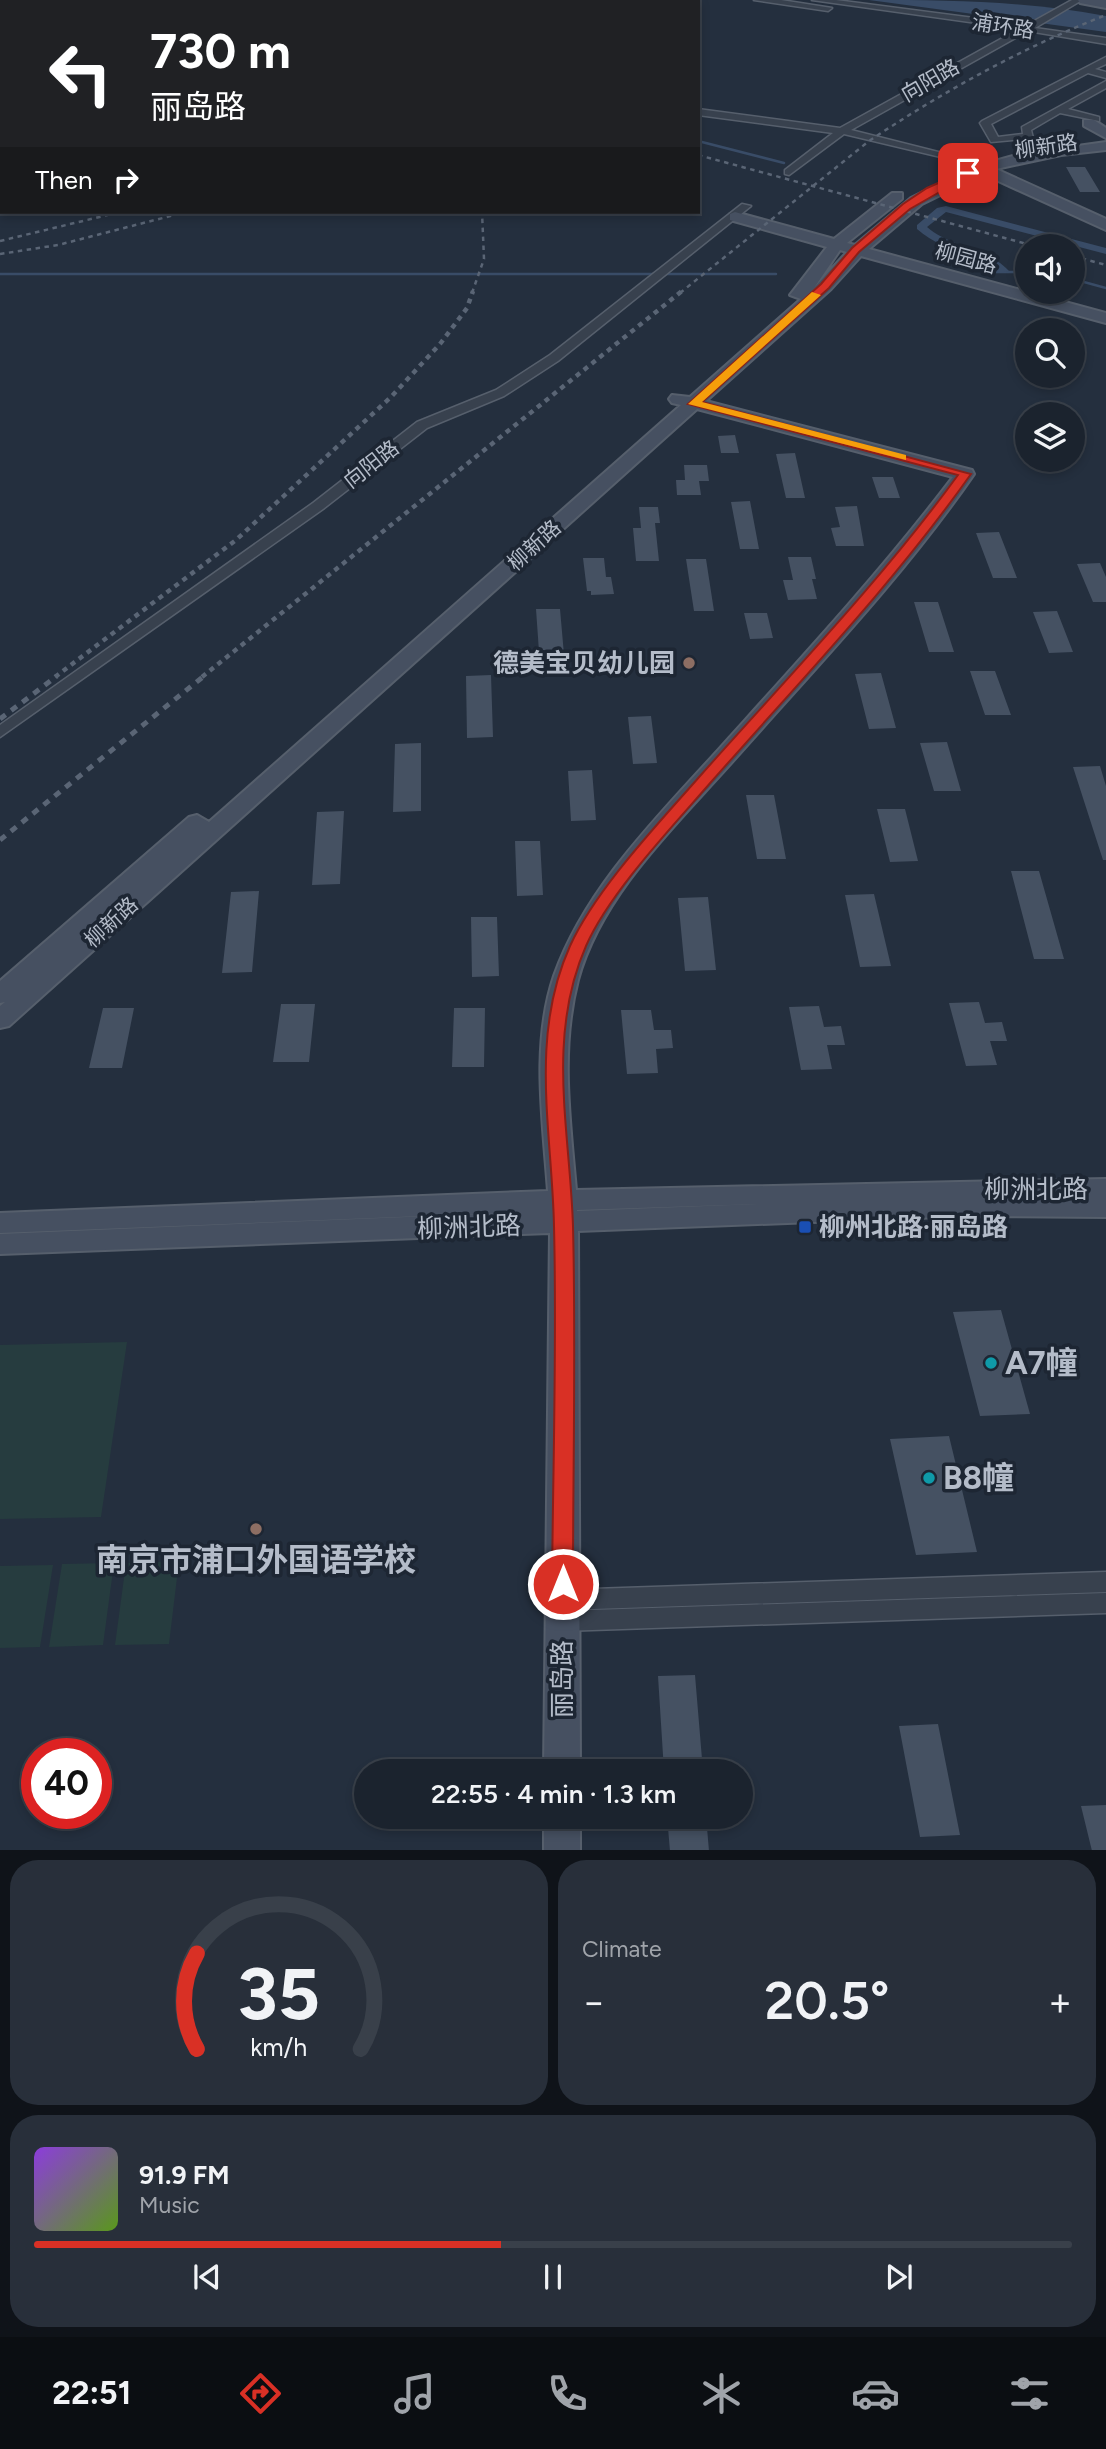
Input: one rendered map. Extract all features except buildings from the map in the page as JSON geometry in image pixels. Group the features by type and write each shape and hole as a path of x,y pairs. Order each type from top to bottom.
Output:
{"main road":[{"path":"1084,0 1106,4"},
{"path":"1092,121 1106,137"},
{"name":"柳新路","path":"0,995 686,401 825,286 849,245 902,192 966,162 1015,149 1106,137"},
{"name":"柳新路","path":"849,245 930,190 982,167 1034,154 1106,146"},
{"path":"966,162 1106,225"},
{"path":"740,211 849,245"},
{"name":"柳园路","path":"849,245 1015,288"},
{"name":"柳园路","path":"849,245 1106,318"},
{"name":"柳园路","path":"1073,304 1106,313"},
{"name":"柳新路","path":"0,1020 686,401"},
{"name":"丽岛路","path":"562,1759 562,1212 552,1071 565,981 579,944 599,909 673,816 921,534 965,474 686,401"},
{"name":"柳洲北路","path":"0,1244 961,1189 1106,1189"},
{"name":"柳洲北路","path":"0,1223 967,1206 1106,1207"},
{"path":"562,1829 562,1850"}],"street":[{"path":"758,0 1023,29 1106,53"},
{"name":"浦环路","path":"816,0 1106,41"},
{"name":"向阳路","path":"789,172 842,131 1078,0"},
{"path":"1106,60 985,123 995,140 1029,136 1026,129 1106,84"},
{"path":"1087,70 1106,75"},
{"path":"1059,110 1092,121"},
{"path":"700,112 842,131 966,162"},
{"path":"1076,130 1106,113"},
{"name":"向阳路","path":"0,732 318,506 422,425 500,393 523,380 740,211"},
{"path":"563,1610 1106,1582"},
{"path":"563,1610 1106,1603"}],"green space":[{"path":"127,1342 101,1517 0,1519 0,1345"},
{"path":"179,1561 169,1644 115,1645 126,1563"},
{"path":"114,1563 103,1645 49,1647 62,1564"},
{"path":"53,1565 40,1647 0,1648 0,1566"}],"water":[{"path":"869,0 988,2 1076,11 1106,16 1106,32"}],"waterway":[{"path":"700,142 784,163"},
{"path":"1003,271 984,257 940,241 921,227 941,210 946,209 1106,251"},
{"path":"990,272 1015,272"},
{"path":"0,274 776,274"},
{"path":"1085,282 1106,288"}],"railway":[{"path":"813,186 869,141 926,105 984,72 1106,15"},
{"path":"700,156 813,186"},
{"path":"680,293 813,186"},
{"path":"813,186 1015,241"},
{"path":"0,241 112,214"},
{"path":"0,254 58,245 178,214"},
{"path":"472,293 484,259 482,214"},
{"path":"1085,259 1106,265"},
{"path":"55,677 236,540 391,397 440,344 467,308 473,291"},
{"path":"202,677 682,291"},
{"path":"0,719 57,676"},
{"path":"0,840 204,676"}],"slow traffic":[{"path":"815,295 693,404 902,457"}],"place":[{"name":"德美宝贝幼儿园","path":"689,663"},
{"name":"柳州北路·丽岛路","path":"805,1227"},
{"name":"A7幢","path":"991,1363"},
{"name":"B8幢","path":"929,1478"},
{"name":"南京市浦口外国语学校","path":"256,1529"}],"route":[{"path":"563,1584 564,1224 552,1071 565,981 579,944 599,909 673,816 921,534 965,474 693,404 825,286 856,250 906,206 930,190 968,173"}]}
